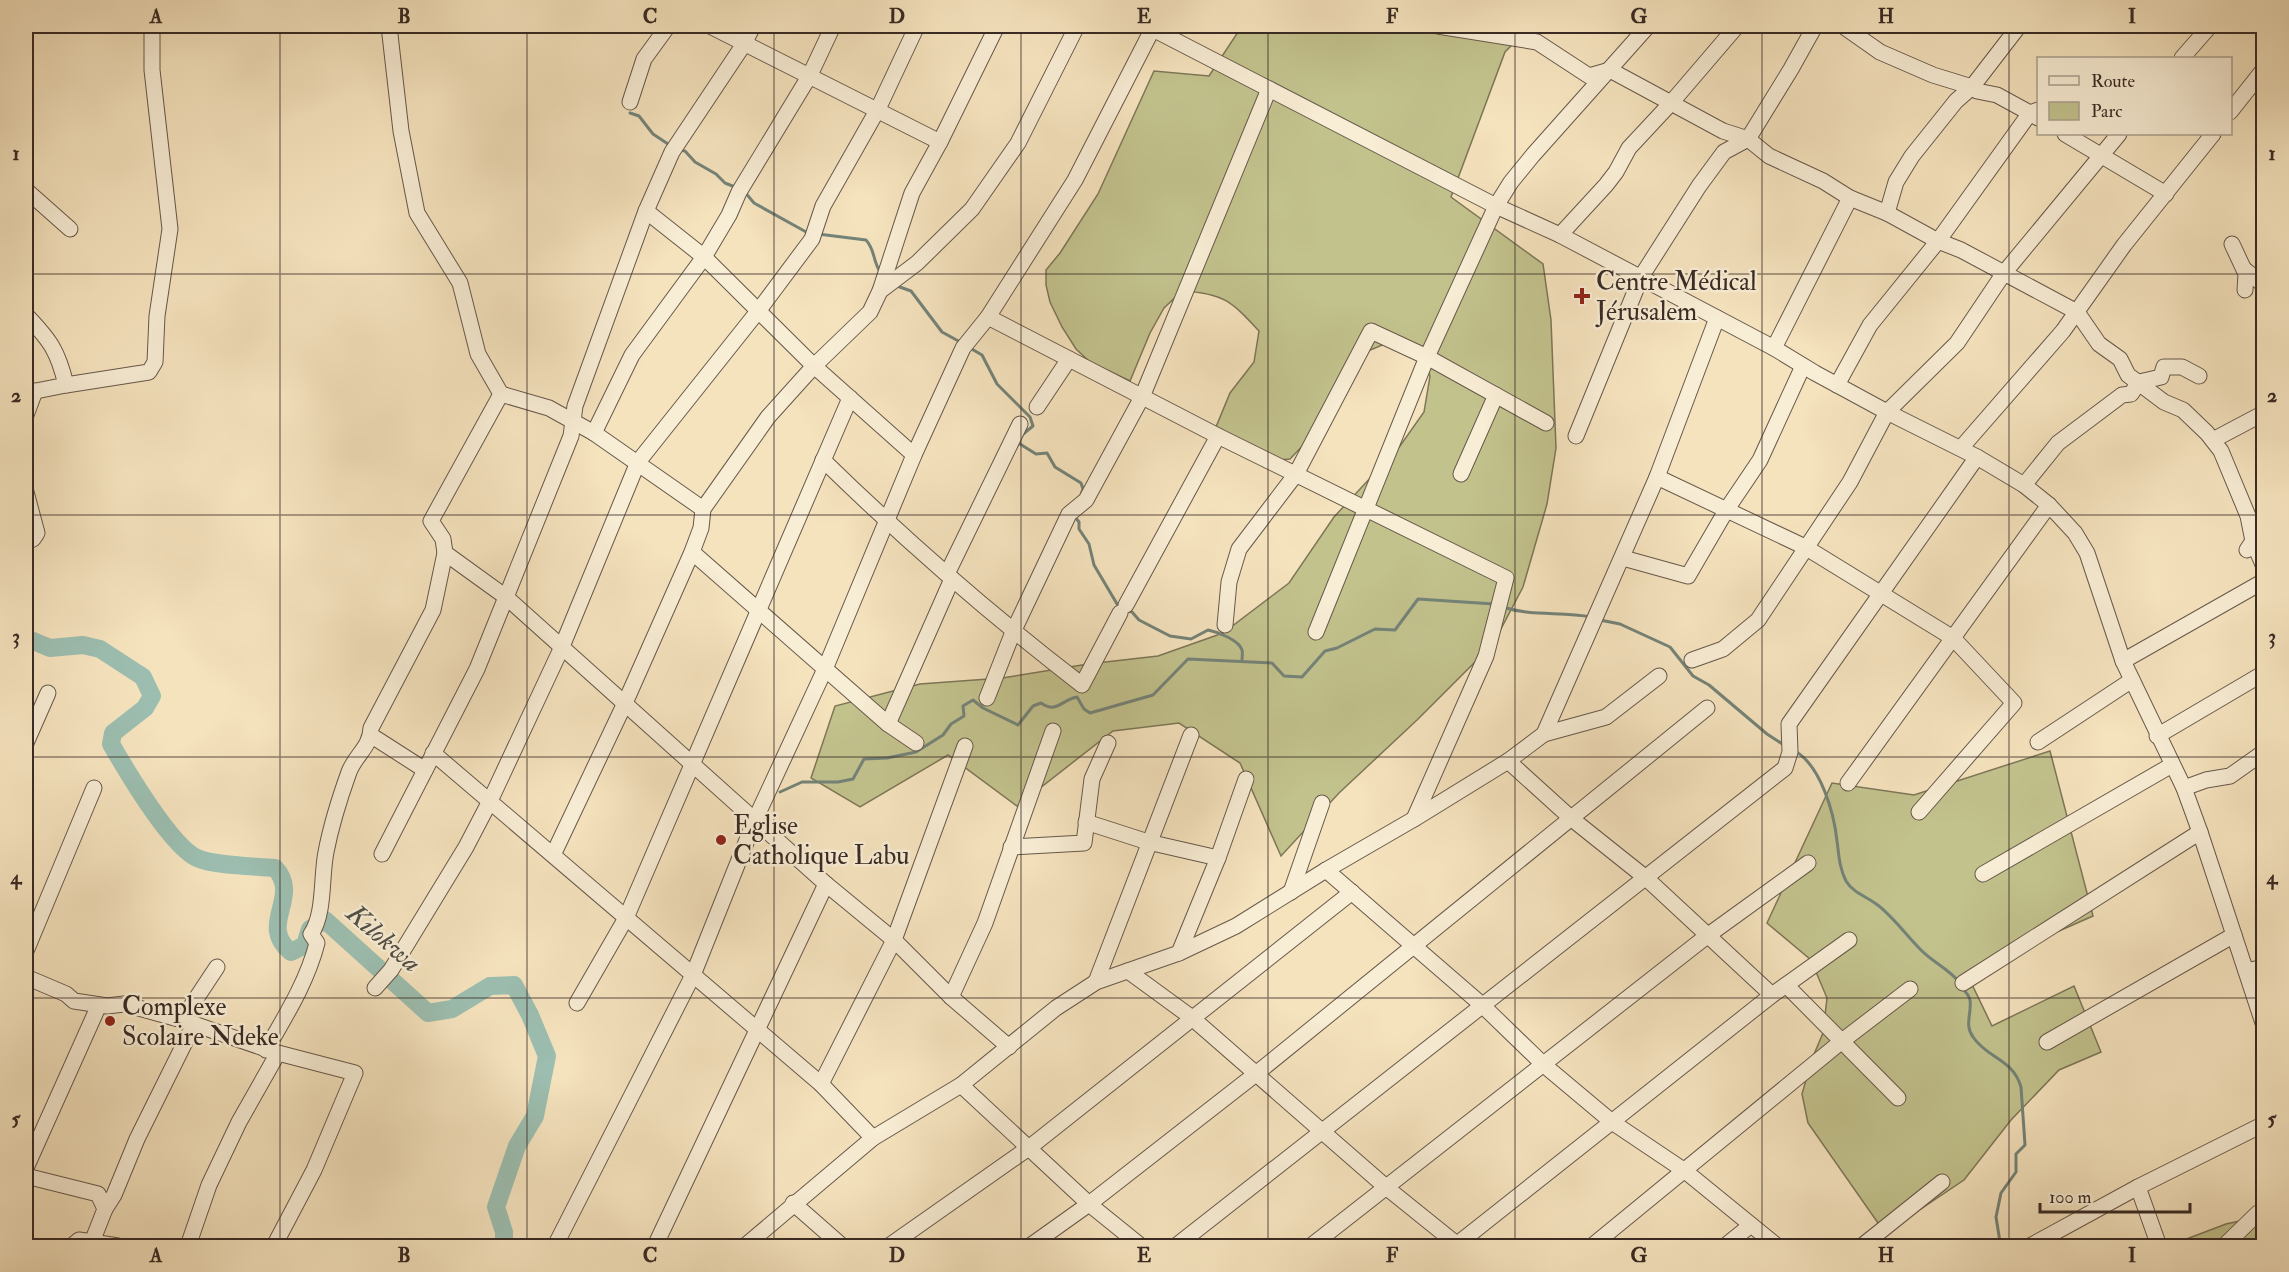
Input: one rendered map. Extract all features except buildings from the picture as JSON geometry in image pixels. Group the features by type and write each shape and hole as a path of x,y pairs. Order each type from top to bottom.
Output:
{"street":[{"path":"26,415 30,392 149,372 155,362 158,316 170,229 152,70 152,26"},
{"path":"389,26 401,132 417,213 460,282 478,354 501,394 549,408 594,433 703,509"},
{"path":"630,102 644,59 668,26"},
{"path":"710,26 940,142"},
{"path":"382,854 477,669 571,436 575,406 646,211 674,149 744,44 753,26"},
{"path":"594,433 632,355 704,257 729,215 741,189 810,75 833,26"},
{"path":"378,985 391,970 466,847 489,801 561,649 638,462 759,310 813,235 823,206 878,110 917,26"},
{"path":"553,855 692,552 701,528 703,509 768,417 814,366 870,312 880,291 912,193 940,142 997,26"},
{"path":"880,291 917,263 972,208 1018,143 1077,26"},
{"path":"555,1246 693,975 755,820 825,669 914,455 965,345 988,318 1075,180 1151,26 1496,206 1560,235 1718,318 1887,412 1977,457 2024,485 2049,505 2076,534 2087,553 2123,661 2157,736 2184,788 2264,1026"},
{"path":"1438,26 1537,42 1589,76 1610,70 1723,131 1748,139 1769,156 1822,181 1850,198 1887,213 1938,241 1961,250 2077,312 2099,344 2120,359 2128,375 2164,402 2183,410 2221,451 2247,516 2250,546 2264,567"},
{"path":"1316,632 1426,357 1496,206 1511,182 1533,155 1648,26"},
{"path":"1560,235 1606,185 1629,148 1737,26"},
{"path":"1576,436 1641,277 1699,186 1724,152 1748,139 1815,26"},
{"path":"1837,385 1870,325 2036,114 1997,95 1977,91 1972,87 1933,75 1880,52 1843,26"},
{"path":"1887,213 1896,182 1912,156 1956,101 1972,87 2019,26"},
{"path":"2183,57 2210,26"},
{"path":"2232,109 2264,69"},
{"path":"987,698 1013,632 1072,512 1086,500 1142,397 1269,89"},
{"path":"2066,135 2166,194"},
{"path":"1692,660 1723,649 1758,620 1850,482 1887,412 1957,343 2004,273 2118,135"},
{"path":"1961,448 2077,312 2124,245 2212,135"},
{"path":"26,190 70,229"},
{"path":"1774,348 1850,198"},
{"path":"646,211 704,257 814,366 914,455"},
{"path":"2232,244 2245,270 2264,285"},
{"path":"2245,270 2245,290"},
{"path":"26,315 47,337 56,351 66,385"},
{"path":"988,318 1218,436 1506,578 1486,656 1414,819"},
{"path":"1544,734 1657,477 1718,318"},
{"path":"1225,625 1229,582 1239,549 1296,474 1371,331 1426,357 1546,423"},
{"path":"1037,407 1069,359"},
{"path":"1623,558 1688,576 1727,509 1760,460 1803,366"},
{"path":"2024,485 2058,443 2122,395 2131,394 2139,382 2162,377 2164,366 2182,368 2199,376"},
{"path":"188,1246 208,1185 311,967 317,943 310,934 315,924 326,852 350,770 372,736 371,728 433,610 445,553 443,538 431,520 501,394"},
{"path":"1461,474 1496,395"},
{"path":"577,1003 626,918 850,398"},
{"path":"2212,440 2264,413"},
{"path":"888,724 949,576 1020,424"},
{"path":"823,460 886,522 1013,632 1082,685 1218,436"},
{"path":"1176,1246 1785,768 1789,747 1789,724 1977,457"},
{"path":"1657,477 1805,547 1953,638 2014,704 1919,812"},
{"path":"26,492 37,533 33,539 26,542"},
{"path":"1848,783 2049,505"},
{"path":"692,552 888,724 916,743"},
{"path":"445,553 506,597 561,649 625,702 826,884 894,940 951,997 1009,1047"},
{"path":"2123,661 2264,581"},
{"path":"2157,736 2264,673"},
{"path":"745,1246 873,1138 961,1085 1056,1008 1096,982 1179,953 1236,926 1508,761 1544,734 1606,717 1659,676"},
{"path":"2038,742 2132,680"},
{"path":"26,743 32,710 48,693"},
{"path":"1030,1246 1089,1204 1257,1073 1707,708"},
{"path":"951,997 985,923 1053,731"},
{"path":"1096,982 1191,735"},
{"path":"372,736 424,770"},
{"path":"1011,847 1084,843 1092,779 1108,743"},
{"path":"821,1084 894,940 965,746"},
{"path":"2184,788 2206,780 2230,776 2264,752"},
{"path":"433,753 821,1084 873,1138"},
{"path":"1508,761 1572,819 1646,878 1772,995"},
{"path":"1983,874 2172,765"},
{"path":"1179,953 1218,858 1246,780"},
{"path":"26,951 94,788"},
{"path":"1291,892 1322,802"},
{"path":"1086,822 1148,842 1218,858"},
{"path":"1963,983 2200,832"},
{"path":"1311,1246 1707,936 1808,863"},
{"path":"1326,870 1482,1005 1544,1065 1612,1122 1685,1171 1777,1246"},
{"path":"655,1246 826,884"},
{"path":"889,1246 1030,1147 1191,1017 1352,892"},
{"path":"2047,1042 2234,935"},
{"path":"1128,971 1191,1017 1457,1246 1772,995 1849,940"},
{"path":"92,1242 188,1022 217,967"},
{"path":"2246,971 2264,967"},
{"path":"26,977 66,994 74,1001 99,1005 124,1004 188,1022 272,1051 355,1072 314,1170 274,1246"},
{"path":"1786,985 1898,1098"},
{"path":"1592,1246 1842,1041 1910,989"},
{"path":"26,1168 99,1005"},
{"path":"961,1085 1089,1204 1141,1246"},
{"path":"2030,1246 2138,1187 2264,1124"},
{"path":"26,1176 90,1190 98,1194 105,1209"},
{"path":"1862,1246 1942,1182"},
{"path":"2138,1187 2159,1246"},
{"path":"794,1203 842,1246"},
{"path":"2224,1246 2264,1210"},
{"path":"1725,1246 1751,1225"},
{"path":"72,1246 79,1240 118,1246"}],"green space":[{"path":"1242,26 1531,26 1505,52 1451,197 1543,264 1551,320 1556,448 1547,504 1523,587 1493,644 1339,793 1281,856 1240,763 1179,723 1113,731 1017,806 948,755 860,807 811,778 835,706 920,684 1002,678 1088,664 1158,656 1223,633 1289,583 1334,517 1400,446 1424,412 1430,376 1420,351 1387,343 1351,358 1310,438 1290,459 1267,461 1216,427 1230,393 1254,362 1259,331 1234,306 1208,294 1182,291 1164,308 1150,333 1130,381 1090,362 1076,349 1050,302 1046,285 1046,270 1060,253 1098,194 1154,71 1209,76"},
{"path":"2050,751 2093,916 1966,972 1992,1026 2074,986 2101,1052 2059,1070 2011,1120 1964,1180 1885,1233 1808,1123 1802,1094 1812,1059 1823,1033 1827,998 1811,960 1767,923 1832,783 1914,795"},
{"path":"2263,1216 2263,1246 2168,1246 2226,1224"}],"waterway":[{"path":"630,113 639,116 653,134 671,146"},
{"path":"680,150 685,151 695,162 716,174 725,183 735,187"},
{"path":"744,191 754,203 808,233"},
{"path":"818,234 866,240 881,273"},
{"path":"897,286 911,291 942,332 962,343"},
{"path":"970,348 982,355 997,384 1030,417 1033,426 1022,435"},
{"path":"1019,440 1020,444 1036,454 1047,453 1055,467 1081,483 1083,489 1081,495"},
{"path":"1075,517 1079,522 1079,529 1089,544 1094,565 1120,609"},
{"path":"780,792 802,782 838,782 853,779 864,759 887,758 916,752 943,735 951,724 964,716 963,706 973,700 983,708 1018,725 1033,706 1041,703 1055,707 1077,697 1084,709 1090,713 1153,695 1188,659 1272,663 1284,676 1302,677 1325,651 1337,648 1375,629 1395,630 1418,599 1494,604"},
{"path":"1503,607 1525,612 1591,617"},
{"path":"1127,611 1170,636 1191,639 1208,630 1222,635 1240,646 1242,660"},
{"path":"1600,620 1620,624 1670,647 1693,676 1709,685 1767,734 1784,745"},
{"name":"Kilokwa","path":"26,638 50,648 83,645 100,649 143,677 152,696 145,708 113,733 111,744 162,824 186,851 197,858 214,863 275,868 282,879 284,890 278,932 282,942 291,952 305,945 310,929 325,920 428,1013 452,1009 490,986 514,985 530,1015 547,1056 535,1116 517,1146 496,1207 504,1232 504,1246"},
{"path":"1795,751 1812,767 1825,791 1833,817 1841,866 1846,881 1853,889 1885,911 1925,954 1959,982"},
{"path":"1962,988 1970,1000 1970,1032 1979,1044 2012,1070 2021,1087 2025,1145 2016,1154 2016,1172 2001,1193 1996,1217 1999,1246"}],"place":[{"name":"Centre Médical Jérusalem","path":"1582,296"},
{"name":"Eglise Catholique Labu","path":"721,840"},
{"name":"Complexe Scolaire Ndeke","path":"110,1021"}]}
